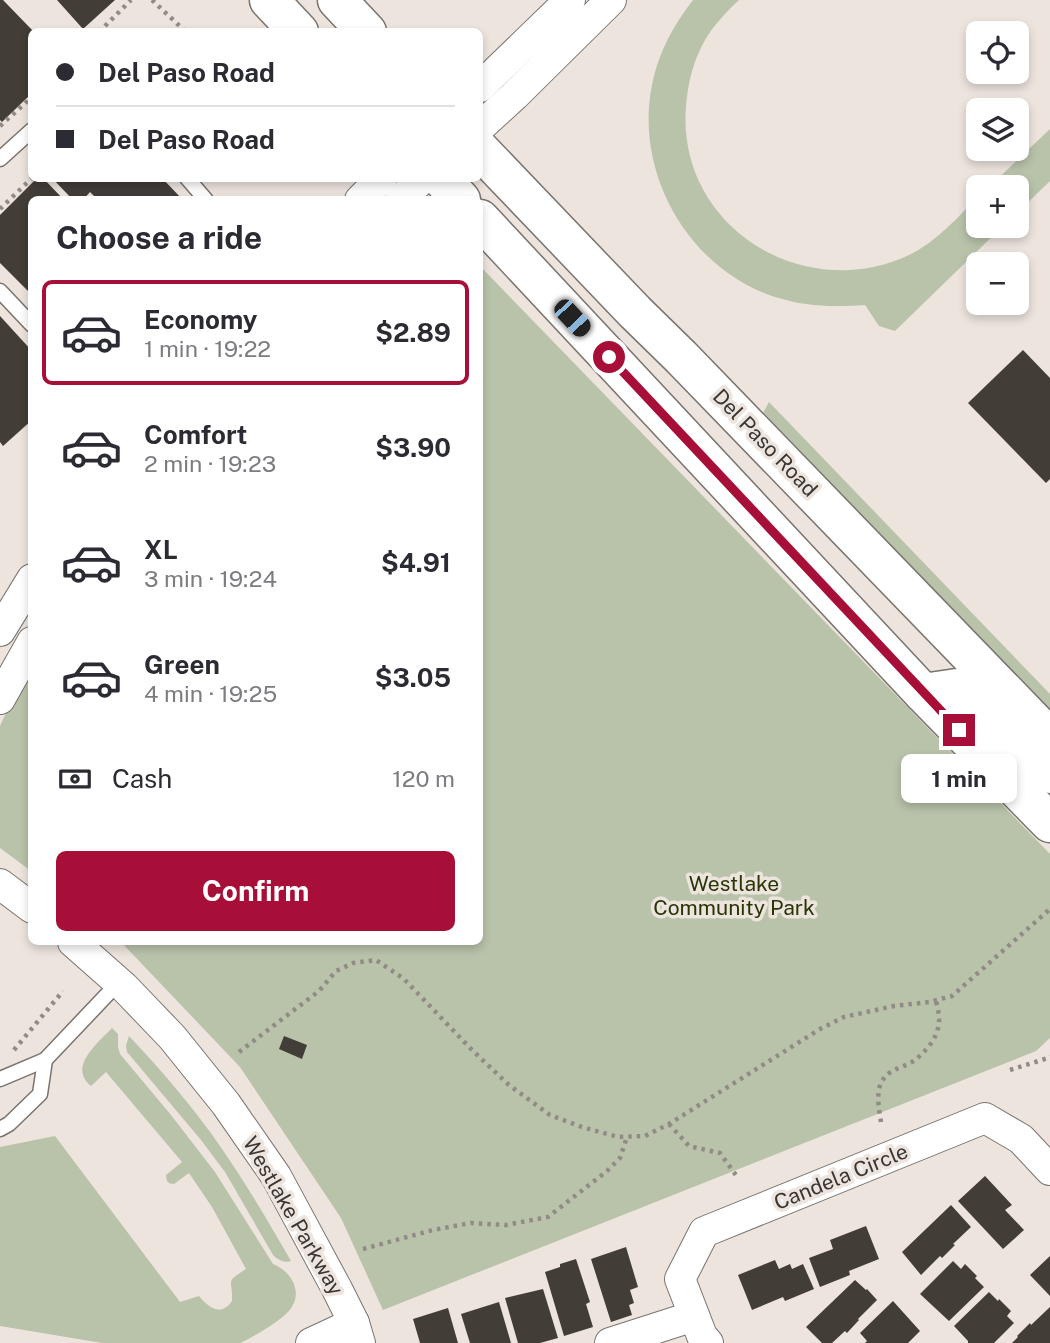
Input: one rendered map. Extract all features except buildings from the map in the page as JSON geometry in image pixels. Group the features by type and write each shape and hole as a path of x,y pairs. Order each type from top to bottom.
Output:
{"street":[{"path":"268,0 295,28"},
{"path":"337,0 363,28"},
{"path":"483,84 570,0"},
{"path":"483,124 611,0"},
{"name":"Del Paso Road","path":"483,153 1050,738"},
{"path":"363,196 378,182"},
{"path":"404,196 419,182"},
{"path":"445,182 457,196"},
{"path":"483,222 923,693 1050,823"},
{"path":"0,631 28,586"},
{"path":"0,699 28,649"},
{"path":"923,693 957,688 986,709 1050,774"},
{"path":"0,884 28,905"},
{"name":"Westlake Parkway","path":"76,945 119,982 172,1037 226,1104 275,1177 318,1252 357,1333"},
{"name":"Candela Circle","path":"708,1343 702,1336 680,1279 704,1232 985,1118 1021,1139 1050,1170"},
{"path":"610,1343 694,1316"},
{"path":"311,1343 357,1333"}],"lane":[{"path":"0,159 28,134"},
{"path":"190,182 203,196"},
{"path":"0,291 28,321"},
{"path":"0,1079 45,1060 119,982"},
{"path":"0,1129 9,1124 40,1094 45,1060"}],"path":[{"path":"103,28 131,0"},
{"path":"152,0 182,28"},
{"path":"0,126 28,101"},
{"path":"0,209 28,182"},
{"path":"239,1052 319,991 335,971 353,963 376,960 404,979 471,1050 509,1085 550,1115 618,1137 645,1136 669,1124 820,1028 844,1017 952,996 1050,909"},
{"path":"9,1056 63,991"},
{"path":"881,1122 878,1104 880,1084 892,1069 912,1062 937,1034 940,1020 936,1000"},
{"path":"1010,1070 1050,1056"},
{"path":"669,1124 689,1146 720,1153 738,1178"},
{"path":"363,1249 471,1223 506,1225 548,1217 620,1158 627,1137"}],"green space":[{"path":"693,0 739,0 709,34 694,64 686,106 688,149 702,187 724,219 754,244 789,261 828,270 869,268 919,250 966,209 966,238 991,238 976,252 966,252 966,262 895,331 879,326 865,305 798,303 744,284 717,265 694,241 674,214 660,184 652,152 649,119 652,85 662,51"},
{"path":"1050,129 1050,181 1029,201 1029,175 1002,175 1016,161 1029,161 1029,149"},
{"name":"Westlake Community Park","path":"483,269 1050,854 1050,1038 1036,1051 383,1310 341,1218 240,1067 124,945 483,945"},
{"path":"769,402 1050,694 1050,711 763,413"},
{"path":"28,665 28,869 0,848 0,726"},
{"path":"112,1028 118,1034 120,1054 215,1172 273,1264 291,1278 294,1285 295,1299 287,1313 265,1330 240,1343 102,1343 0,1326 0,1147 55,1136 180,1302 199,1296 211,1307 224,1309 232,1301 232,1279 246,1269 212,1207 189,1173 174,1184 168,1182 166,1175 182,1162 106,1072 91,1086 84,1079 82,1071 88,1055"},
{"path":"129,1036 212,1134 291,1261 281,1261 273,1255 225,1172 127,1052"}],"route":[{"path":"609,357 959,730"}]}
